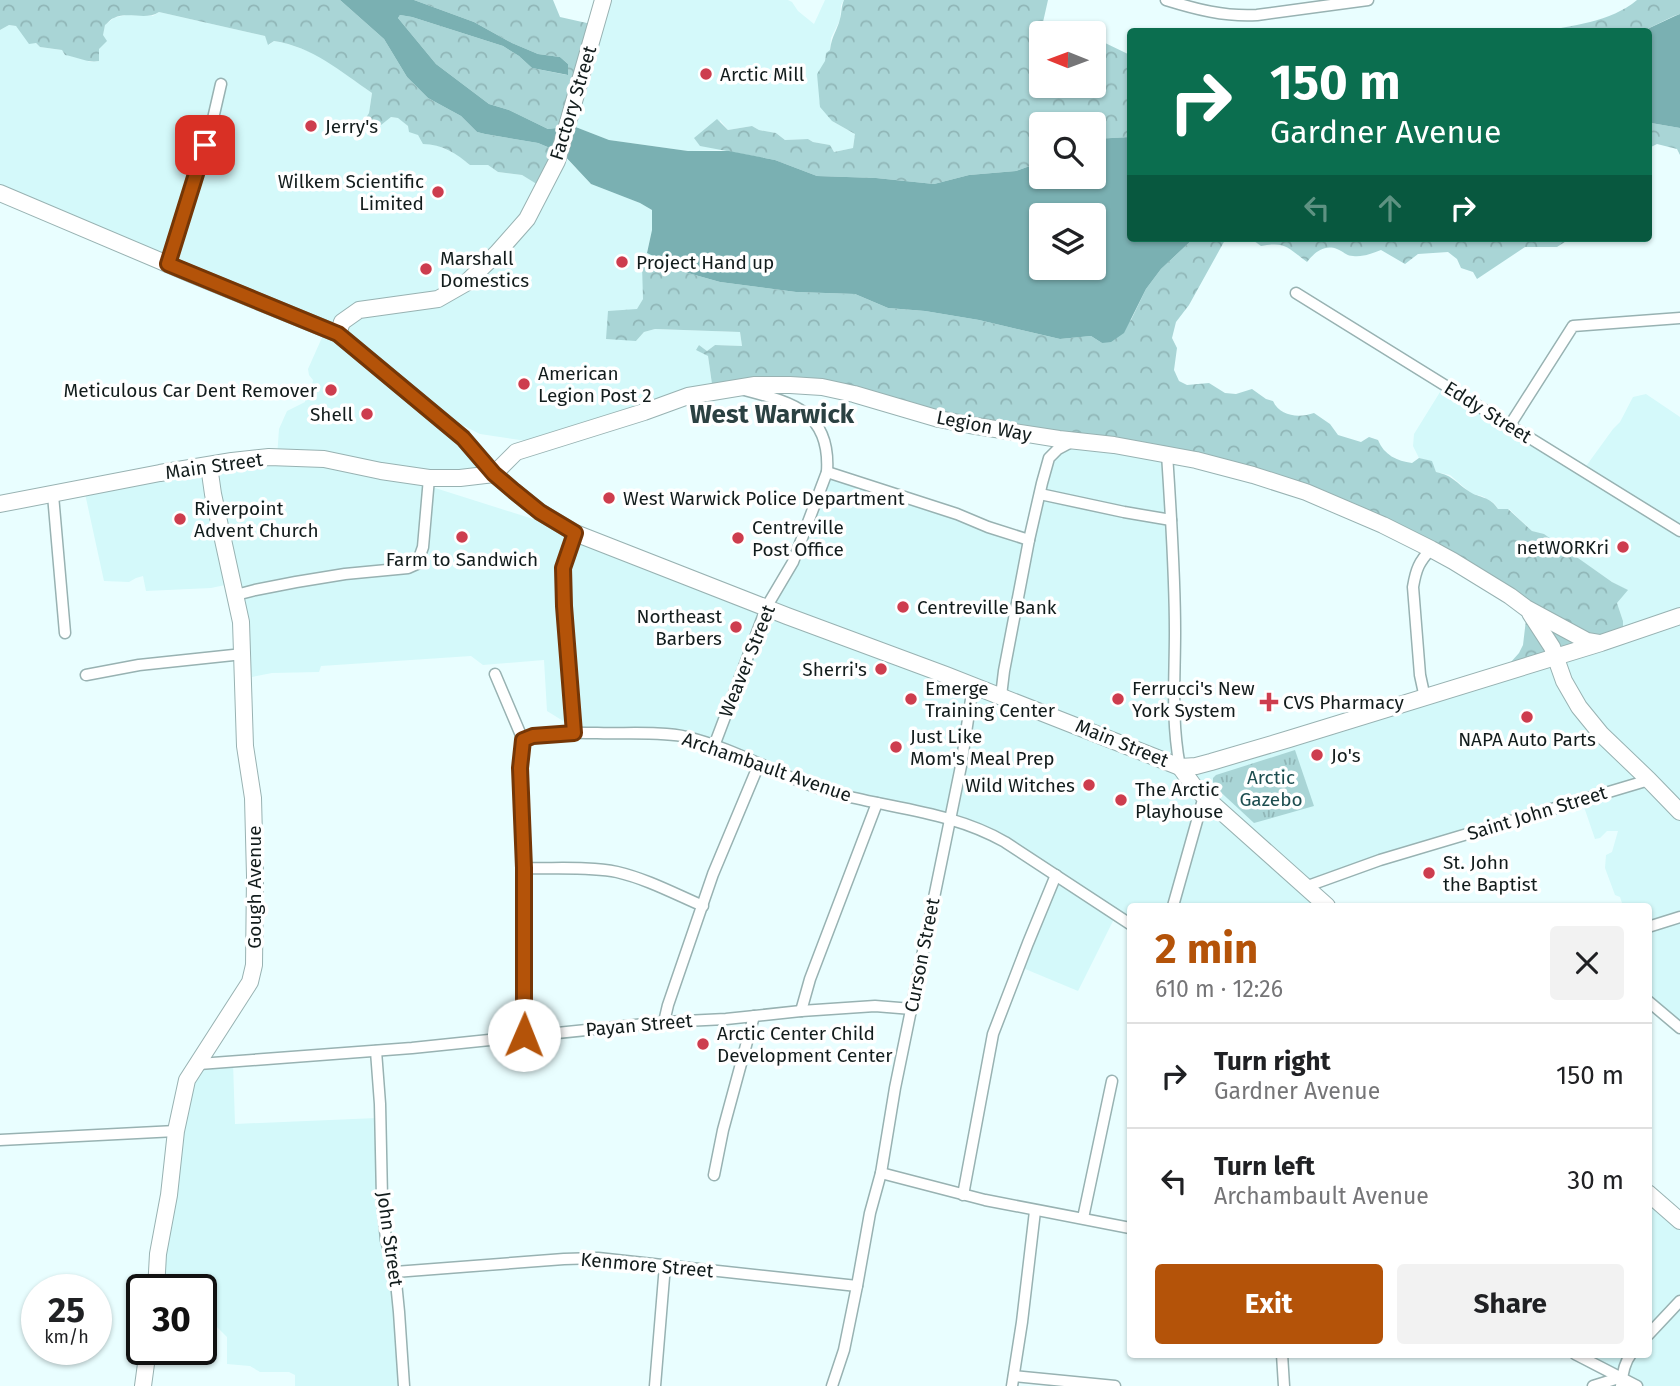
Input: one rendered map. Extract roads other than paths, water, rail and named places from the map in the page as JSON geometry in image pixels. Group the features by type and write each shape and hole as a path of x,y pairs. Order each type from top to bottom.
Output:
{"main road":[{"name":"Factory Street","path":"338,334 342,322 359,310 438,299 466,283 527,219 557,161 603,0"},
{"name":"Main Street","path":"0,193 338,334 463,438 494,474 540,512 575,533 1180,767 1211,762 1425,698 1680,616"},
{"name":"Legion Way","path":"494,474 516,452 688,396 755,385 822,387 939,419 1196,460 1306,492 1431,549 1526,608 1587,641 1608,641"},
{"name":"Main Street","path":"0,504 160,473 269,457 324,459 429,478"},
{"name":"Gough Avenue","path":"157,1274 176,1132 187,1080 250,982 254,965 256,921 253,798 245,746 241,622 209,466"},
{"path":"429,478 494,474"},
{"name":"Legion Way","path":"1526,608 1540,627 1579,707 1601,734 1680,812"},
{"path":"1180,767 1196,789 1324,903"},
{"path":"1652,1196 1680,1221"},
{"path":"143,1386 146,1365"}],"street":[{"path":"1166,0 1187,7 1239,16 1273,6 1368,0"},
{"path":"168,264 212,123 221,84"},
{"name":"Eddy Street","path":"1296,293 1680,531"},
{"path":"1510,425 1573,327 1680,318"},
{"name":"Weaver Street","path":"714,746 767,607 793,562 827,472 820,428 808,415 787,402 738,388"},
{"path":"1001,696 1029,540 1049,458 1058,449 1073,441"},
{"path":"1167,454 1175,631 1173,715 1180,767"},
{"path":"827,472 1029,540"},
{"path":"236,595 296,582 408,568 417,564 423,548 429,478"},
{"path":"1040,494 1171,520"},
{"path":"53,495 65,633"},
{"path":"574,733 563,568 575,533"},
{"path":"1425,698 1418,659 1413,587 1419,562 1431,549"},
{"path":"86,675 243,654"},
{"path":"495,674 523,740 520,768 524,868 524,1035"},
{"name":"Curson Street","path":"832,1386 844,1350 870,1213 881,1173 895,1088 961,766 973,686"},
{"name":"Archambault Avenue","path":"523,740 533,736 574,733 677,735 714,746 824,789 950,818 992,834 1127,922"},
{"path":"664,1022 713,874 759,764"},
{"name":"Saint John Street","path":"1305,887 1380,860 1649,780"},
{"path":"1174,903 1204,796"},
{"path":"801,1011 810,979 877,803"},
{"path":"524,868 618,872 703,906"},
{"path":"963,1195 993,1034 1056,875"},
{"path":"1652,926 1680,917"},
{"path":"1652,1004 1680,1028"},
{"name":"Payan Street","path":"199,1064 376,1051 801,1011 875,1006 912,1009"},
{"path":"713,1175 754,1016"},
{"name":"John Street","path":"376,1051 382,1198 386,1240 395,1272 400,1312 404,1386"},
{"path":"1083,1218 1112,1081"},
{"path":"0,1140 176,1132"},
{"path":"881,1173 1035,1211 1127,1227"},
{"path":"1035,1211 1013,1381 1115,1386"},
{"name":"Kenmore Street","path":"395,1272 598,1258 857,1286"},
{"path":"655,1386 665,1265"},
{"path":"1652,1331 1680,1301"},
{"path":"1282,1358 1283,1386"},
{"path":"1582,1358 1622,1382 1637,1386"},
{"path":"1622,1382 1628,1358"},
{"path":"1593,1386 1622,1382"}],"place":[{"name":"Arctic Mill","path":"706,74"},
{"name":"Jerry's","path":"311,126"},
{"name":"Wilkem Scientific Limited","path":"438,192"},
{"name":"Project Hand up","path":"622,262"},
{"name":"Marshall Domestics","path":"426,269"},
{"name":"American Legion Post 2","path":"524,384"},
{"name":"Meticulous Car Dent Remover","path":"331,390"},
{"name":"Shell","path":"367,414"},
{"name":"West Warwick Police Department","path":"609,498"},
{"name":"Riverpoint Advent Church","path":"180,519"},
{"name":"Farm to Sandwich","path":"462,537"},
{"name":"Centreville Post Office","path":"738,538"},
{"name":"netWORKri","path":"1623,547"},
{"name":"Centreville Bank","path":"903,607"},
{"name":"Northeast Barbers","path":"736,627"},
{"name":"Sherri's","path":"881,669"},
{"name":"Emerge Training Center","path":"911,699"},
{"name":"Ferrucci's New York System","path":"1118,699"},
{"name":"CVS Pharmacy","path":"1269,702"},
{"name":"NAPA Auto Parts","path":"1527,717"},
{"name":"Just Like Mom's Meal Prep","path":"896,747"},
{"name":"Jo's","path":"1317,755"},
{"name":"Wild Witches","path":"1089,785"},
{"name":"The Arctic Playhouse","path":"1121,800"},
{"name":"St. John the Baptist","path":"1429,873"},
{"name":"Arctic Center Child Development Center","path":"703,1044"}],"district":[{"name":"West Warwick","path":"772,414"}],"park label":[{"name":"Arctic Gazebo","path":"1271,788"}]}
